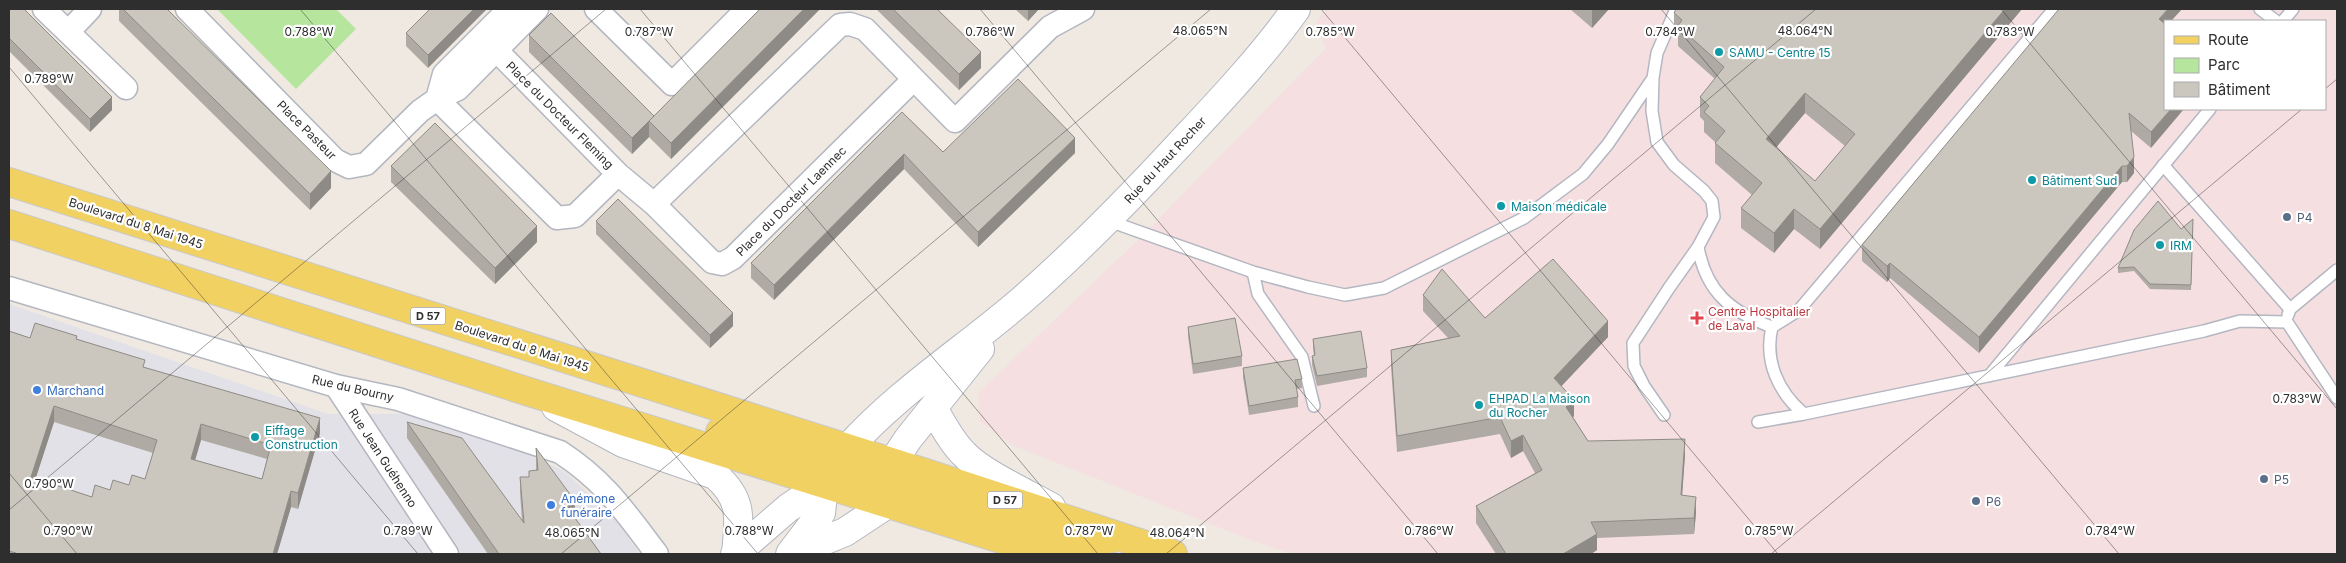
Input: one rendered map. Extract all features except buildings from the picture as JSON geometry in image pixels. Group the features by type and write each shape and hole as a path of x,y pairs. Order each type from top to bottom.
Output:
{"main road":[{"name":"Boulevard du 8 Mai 1945","path":"9,182 836,466 882,487 1049,554"},
{"path":"9,224 526,392 590,394 836,466"},
{"name":"Boulevard du 8 Mai 1945","path":"836,466 882,487 1081,525 1173,554"},
{"path":"882,487 1076,544 1118,537"}],"street":[{"path":"44,9 126,88"},
{"path":"68,32 90,9"},
{"name":"Place Pasteur","path":"187,9 335,160 349,166 366,164 406,124 437,99 458,89 537,9"},
{"path":"437,99 444,74 509,9"},
{"path":"596,9 672,84 747,9"},
{"path":"654,204 840,25 850,24 865,29 955,121 1050,27 1082,9"},
{"name":"Rue du Haut Rocher","path":"735,554 836,466 883,412 1022,300 1108,221 1208,114 1276,37 1296,9"},
{"name":"Place du Docteur Fleming","path":"437,99 556,218 575,216 618,174 497,51"},
{"name":"Place du Docteur Laennec","path":"618,174 654,204 712,262 722,264 733,258 914,79"},
{"name":"Rue du Bourny","path":"9,288 336,386 398,399 560,452 584,468 611,493 658,554"},
{"name":"Rue du Haut Rocher","path":"791,554 847,518 882,487 933,408 1022,300"},
{"name":"Rue Jean Guéhenno","path":"336,386 447,554"},
{"path":"526,392 623,443 715,475 726,484 735,498 739,509 735,554"},
{"path":"933,408 951,439 964,455 978,466 1081,525"},
{"path":"791,554 821,513 836,466"}],"lane":[{"path":"1664,415 1644,386 1634,366 1633,343 1664,295 1698,248 1714,217 1712,201 1704,191 1674,165 1657,142 1652,111 1653,78 1657,54 1676,9"},
{"path":"1804,414 1783,392 1777,380 1768,344 1772,327 1799,310 1823,283 2054,9"},
{"path":"2260,9 2275,20"},
{"path":"2284,20 2294,9"},
{"path":"1108,221 1253,272 1345,295 1384,288 1524,218 1583,174 1608,144 1653,78"},
{"path":"1989,376 2209,110"},
{"path":"2163,165 2290,309"},
{"path":"1698,248 1702,266 1721,299 1744,316 1772,327"},
{"path":"2337,270 2290,309 2287,322 2337,398"},
{"path":"1253,272 1258,294 1302,358 1314,406"},
{"path":"1758,422 2204,331 2240,320 2287,322"}],"shaded area":[{"name":"Centre Hospitalier de Laval","path":"1326,9 2337,9 2337,554 1292,554 1253,541 1012,445 980,421 978,393 1134,244 1326,48 1315,24"},
{"path":"9,304 328,414 408,414 528,454 564,471 613,516 640,554 9,554"}],"green space":[{"path":"217,9 336,9 356,29 296,89"}],"place":[{"name":"SAMU - Centre 15","path":"1719,52"},
{"name":"Bâtiment Sud","path":"2032,180"},
{"name":"Maison médicale","path":"1501,206"},
{"name":"P4","path":"2287,217"},
{"name":"IRM","path":"2160,245"},
{"name":"Centre Hospitalier de Laval","path":"1697,318"},
{"name":"Marchand","path":"37,390"},
{"name":"EHPAD La Maison du Rocher","path":"1479,405"},
{"name":"Eiffage Construction","path":"255,437"},
{"name":"P5","path":"2264,479"},
{"name":"P6","path":"1976,501"},
{"name":"Anémone funéraire","path":"551,505"}]}
